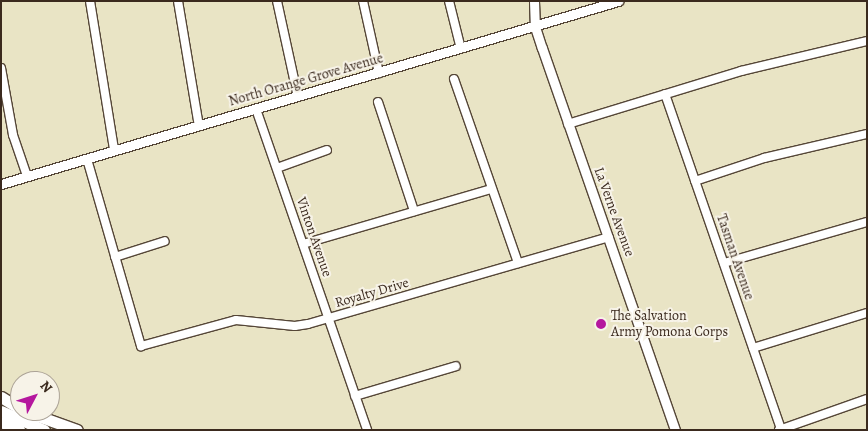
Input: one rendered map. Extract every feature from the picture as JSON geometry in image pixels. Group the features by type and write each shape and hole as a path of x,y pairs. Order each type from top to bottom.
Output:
{"highway":[{"path":"1,412 44,430"},
{"path":"52,421 77,430"},
{"path":"1,422 18,430"}],"main road":[{"name":"La Verne Avenue","path":"534,1 535,27 675,430"},
{"name":"North Orange Grove Avenue","path":"1,184 618,1"}],"street":[{"path":"90,1 114,150"},
{"path":"178,1 199,126"},
{"path":"277,1 298,97"},
{"path":"363,1 379,73"},
{"path":"449,1 461,49"},
{"path":"568,124 741,71 867,41"},
{"path":"1,68 13,136 27,176"},
{"path":"454,79 518,263"},
{"name":"Tasman Avenue","path":"665,94 754,348 780,429"},
{"path":"378,102 414,211"},
{"name":"Vinton Avenue","path":"256,109 367,430"},
{"path":"695,181 772,156 867,134"},
{"path":"277,168 328,150"},
{"path":"87,158 115,257 165,241"},
{"path":"304,244 491,189"},
{"path":"724,263 867,222"},
{"name":"Royalty Drive","path":"115,257 141,346 224,321 249,320 295,326 328,319 608,237"},
{"path":"754,348 867,314"},
{"path":"354,396 456,366"},
{"path":"780,429 867,399"}],"place":[{"name":"The Salvation Army Pomona Corps","path":"601,324"}]}
